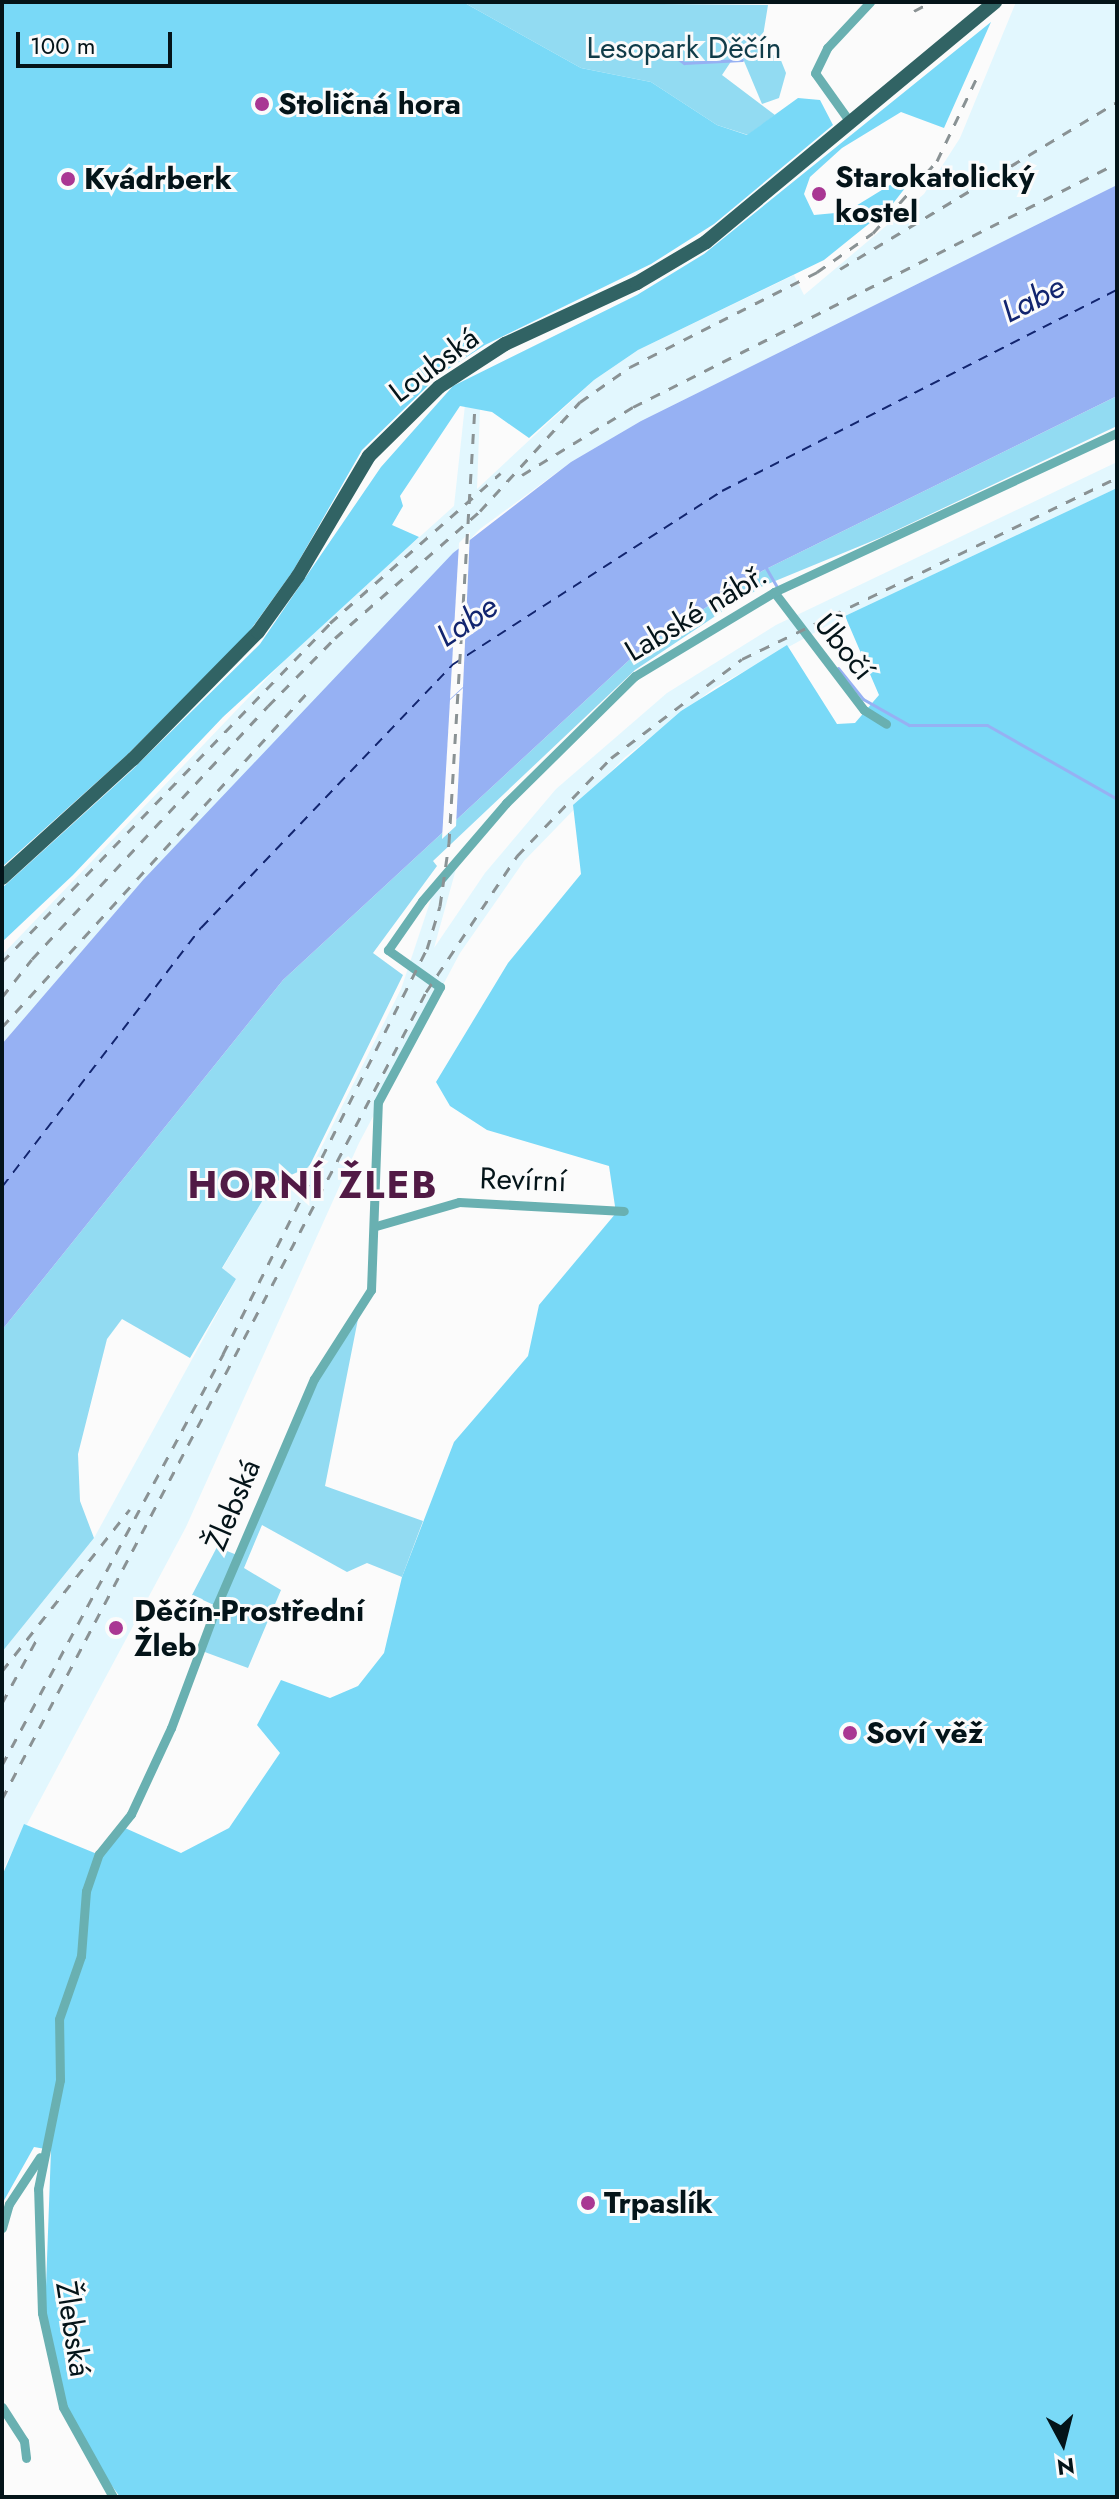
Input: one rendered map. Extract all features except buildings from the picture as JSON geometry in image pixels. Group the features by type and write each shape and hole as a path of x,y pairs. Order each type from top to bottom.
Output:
{"main road":[{"name":"Loubská","path":"2,878 133,759 258,632 298,576 369,456 439,387 505,344 672,264 995,2"}],"street":[{"path":"850,122 815,73 827,48 870,2"},
{"name":"Labské nábř.","path":"388,950 450,868 575,731 635,676 774,592 1117,433"},
{"name":"Úbočí","path":"774,592 864,710 886,724"},
{"name":"Žlebská","path":"113,2497 72,2431 52,2373 41,2298 42,2154 60,2080 59,2019 81,1956 86,1891 99,1854 131,1814 171,1728 217,1605 314,1379 371,1290 376,1226 373,1142 378,1102 440,987 388,950"},
{"name":"Revírní","path":"376,1226 459,1202 624,1211"},
{"name":"Žlebská","path":"2,2228 9,2204 42,2154"},
{"path":"2,2407 24,2441 26,2458"}],"shaded area":[{"path":"2,2 463,2 581,68 651,82 717,125 747,135 798,98 820,100 833,125 714,224 651,264 485,345 439,375 362,450 293,571 249,632 128,754 2,867"},
{"path":"1016,2 1117,2 1117,185 641,421 571,462 480,529 143,880 2,1044 2,955 297,647 454,506 465,405 480,409 477,489 594,380 638,350 794,275 804,295 924,194 960,138"},
{"path":"991,22 944,128 901,112 842,148 810,177 804,194 814,215 846,212 903,177 909,183 891,206 824,260 638,350 594,380 529,438 492,412 460,406 400,496 403,506 392,525 419,537 223,717 73,875 2,942 2,888 131,771 260,644 381,467 453,386 637,295 704,254"},
{"path":"1117,462 1117,488 845,616 714,688 624,758 524,861 460,953 359,1143 186,1527 2,1871 2,1652 94,1538 236,1279 222,1269 273,1183 306,1178 401,989 432,896 456,869 434,948 485,873 556,789 667,693 776,625"},
{"path":"1117,488 1117,2497 120,2497 72,2431 45,2314 51,2150 34,2147 2,2204 2,1876 24,1824 102,1856 125,1828 181,1853 229,1828 280,1753 257,1725 281,1680 330,1698 358,1686 384,1653 402,1577 454,1442 528,1356 539,1305 616,1213 609,1166 487,1130 450,1106 436,1082 508,963 581,874 573,805 681,711 787,645 837,724 855,723 879,695 845,616"}],"green space":[{"name":"Lesopark Děčín","path":"463,2 768,5 763,36 742,45 722,75 775,115 748,135 717,125 651,82 581,68"},
{"path":"757,48 780,58 786,73 779,98 762,104 741,54"},
{"path":"1117,396 1117,426 882,537 763,586 635,670 433,861 437,866 373,953 403,975 309,1167 273,1183 222,1268 236,1279 190,1358 122,1319 107,1339 78,1454 80,1501 94,1538 2,1652 2,1330 283,980 639,651 762,571"},
{"path":"359,1314 325,1486 423,1521 402,1577 367,1563 347,1572 262,1525 244,1568 281,1590 248,1668 202,1651 216,1606 192,1595 217,1547 237,1555 314,1379"}],"water":[{"name":"Labe","path":"1117,185 1117,396 762,571 639,651 283,980 2,1330 2,1044 143,880 453,553 571,462 641,421"}],"pier":[{"path":"470,532 463,687 450,699 459,543"},
{"path":"463,688 456,826 442,839 450,700"}],"waterway":[{"path":"673,55 684,63 742,60"},
{"path":"766,568 778,589"},
{"path":"838,668 863,699 909,725 987,725 1117,799"}],"ferry route":[{"path":"2,1187 201,928 452,665 722,491 1117,290"}],"railway":[{"path":"914,11 931,2"},
{"path":"2,997 32,959 268,706 335,638 480,511 580,402 630,367 817,272 873,233 937,161 979,73"},
{"path":"840,269 1117,102"},
{"path":"522,475 633,407 1117,163"},
{"path":"2,1765 223,1354 427,949 440,906 449,843 475,408"},
{"path":"2,962 330,623 501,473"},
{"path":"2,1799 426,992 517,856 611,758 742,659 1117,478"},
{"path":"2,1027 311,689"},
{"path":"2,1671 130,1509"},
{"path":"2,1703 39,1635"}],"place":[{"name":"Stoličná hora","path":"262,104"},
{"name":"Kvádrberk","path":"68,179"},
{"name":"Starokatolický kostel","path":"819,194"},
{"name":"Děčín-Prostřední Žleb","path":"116,1628"},
{"name":"Soví věž","path":"850,1733"},
{"name":"Trpaslík","path":"588,2203"}],"district":[{"name":"HORNÍ ŽLEB","path":"313,1185"}]}
